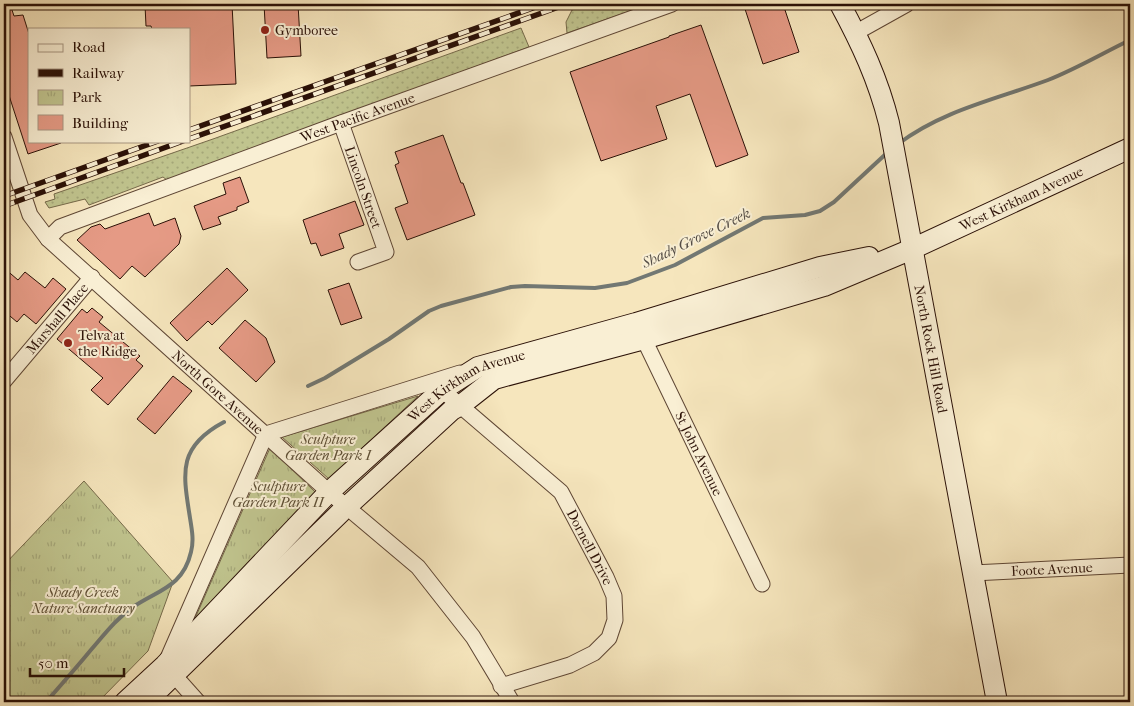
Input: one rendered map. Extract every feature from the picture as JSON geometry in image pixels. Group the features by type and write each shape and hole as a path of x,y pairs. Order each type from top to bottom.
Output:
{"street":[{"name":"West Pacific Avenue","path":"48,239 60,226 672,4"},
{"name":"North Rock Hill Road","path":"840,4 877,81 891,132 997,702"},
{"path":"855,34 907,4"},
{"name":"Lincoln Street","path":"341,123 386,252 358,262"},
{"name":"North Gore Avenue","path":"4,137 30,215 48,239 329,492 418,566 473,637 512,702"},
{"name":"West Kirkham Avenue","path":"125,702 170,670 452,410 494,378 640,331 820,267 912,248 1130,148"},
{"name":"Marshall Place","path":"4,381 92,277"},
{"name":"West Kirkham Avenue","path":"146,702 170,670 329,492 442,390 478,367 640,331"},
{"name":"St John Avenue","path":"640,331 762,584"},
{"path":"198,702 170,670 266,434 478,367"},
{"name":"Dornell Drive","path":"442,390 561,492 614,596 616,620 610,638 594,652 570,665 501,686"},
{"name":"Foote Avenue","path":"974,573 1130,565"}],"green space":[{"path":"591,4 650,4 567,33 566,22 572,10"},
{"path":"521,28 529,47 167,180 163,177 89,205 85,199 49,208 45,202 55,199 54,194"},
{"name":"Sculpture Garden Park I","path":"418,396 329,479 282,437"},
{"name":"Sculpture Garden Park II","path":"270,448 315,492 193,623"},
{"name":"Shady Creek Nature Sanctuary","path":"84,481 173,582 148,651 98,702 4,702 4,565"}],"building":[{"path":"4,4 10,4 14,16 23,15 28,31 28,142 61,143 28,154 4,80"},
{"path":"232,4 236,84 190,86 190,28 152,28 151,26 146,26 145,5"},
{"path":"264,4 298,4 301,56 267,58"},
{"path":"760,4 783,4 799,52 763,64 745,9"},
{"path":"701,25 748,155 716,167 690,94 656,106 667,139 601,161 570,72"},
{"path":"443,135 475,215 407,240 395,208 408,203 395,165 399,163 395,152"},
{"path":"240,177 249,202 237,207 237,210 218,217 221,224 203,230 194,206 226,194 223,183"},
{"path":"355,201 364,225 339,234 344,248 321,256 316,243 311,244 303,220"},
{"path":"149,213 154,226 175,218 181,236 179,244 145,277 132,266 120,279 77,240 91,227 100,224 105,229"},
{"path":"4,268 18,280 25,272 45,288 53,278 66,289 36,324 24,314 17,322 4,311"},
{"path":"227,268 248,290 212,325 208,321 187,341 170,323"},
{"path":"349,283 362,318 341,325 328,290"},
{"path":"92,308 103,317 99,322 140,356 136,360 143,366 108,405 91,390 103,378 57,339 82,309 87,313"},
{"path":"245,320 266,338 275,362 256,382 219,348"},
{"path":"173,376 192,391 155,434 137,419"}],"waterway":[{"name":"Shady Grove Creek","path":"898,144 933,122 971,106 1048,80 1130,40"},
{"name":"Shady Grove Creek","path":"308,386 325,378 389,339 429,311 441,306 511,287 595,288 627,283 675,265 763,218 805,215 820,211 834,202 889,151"},
{"name":"Shady Grove Creek","path":"46,702 121,617 133,607 168,586 182,573 187,564 192,544 185,474 187,462 191,451 198,441 209,431 224,422"}],"railway":[{"path":"190,130 544,4"},
{"path":"190,139 567,4"},
{"path":"4,196 155,142"},
{"path":"4,206 180,142"}],"place":[{"name":"Gymboree","path":"265,30"},
{"name":"Telva at the Ridge","path":"68,343"}]}
